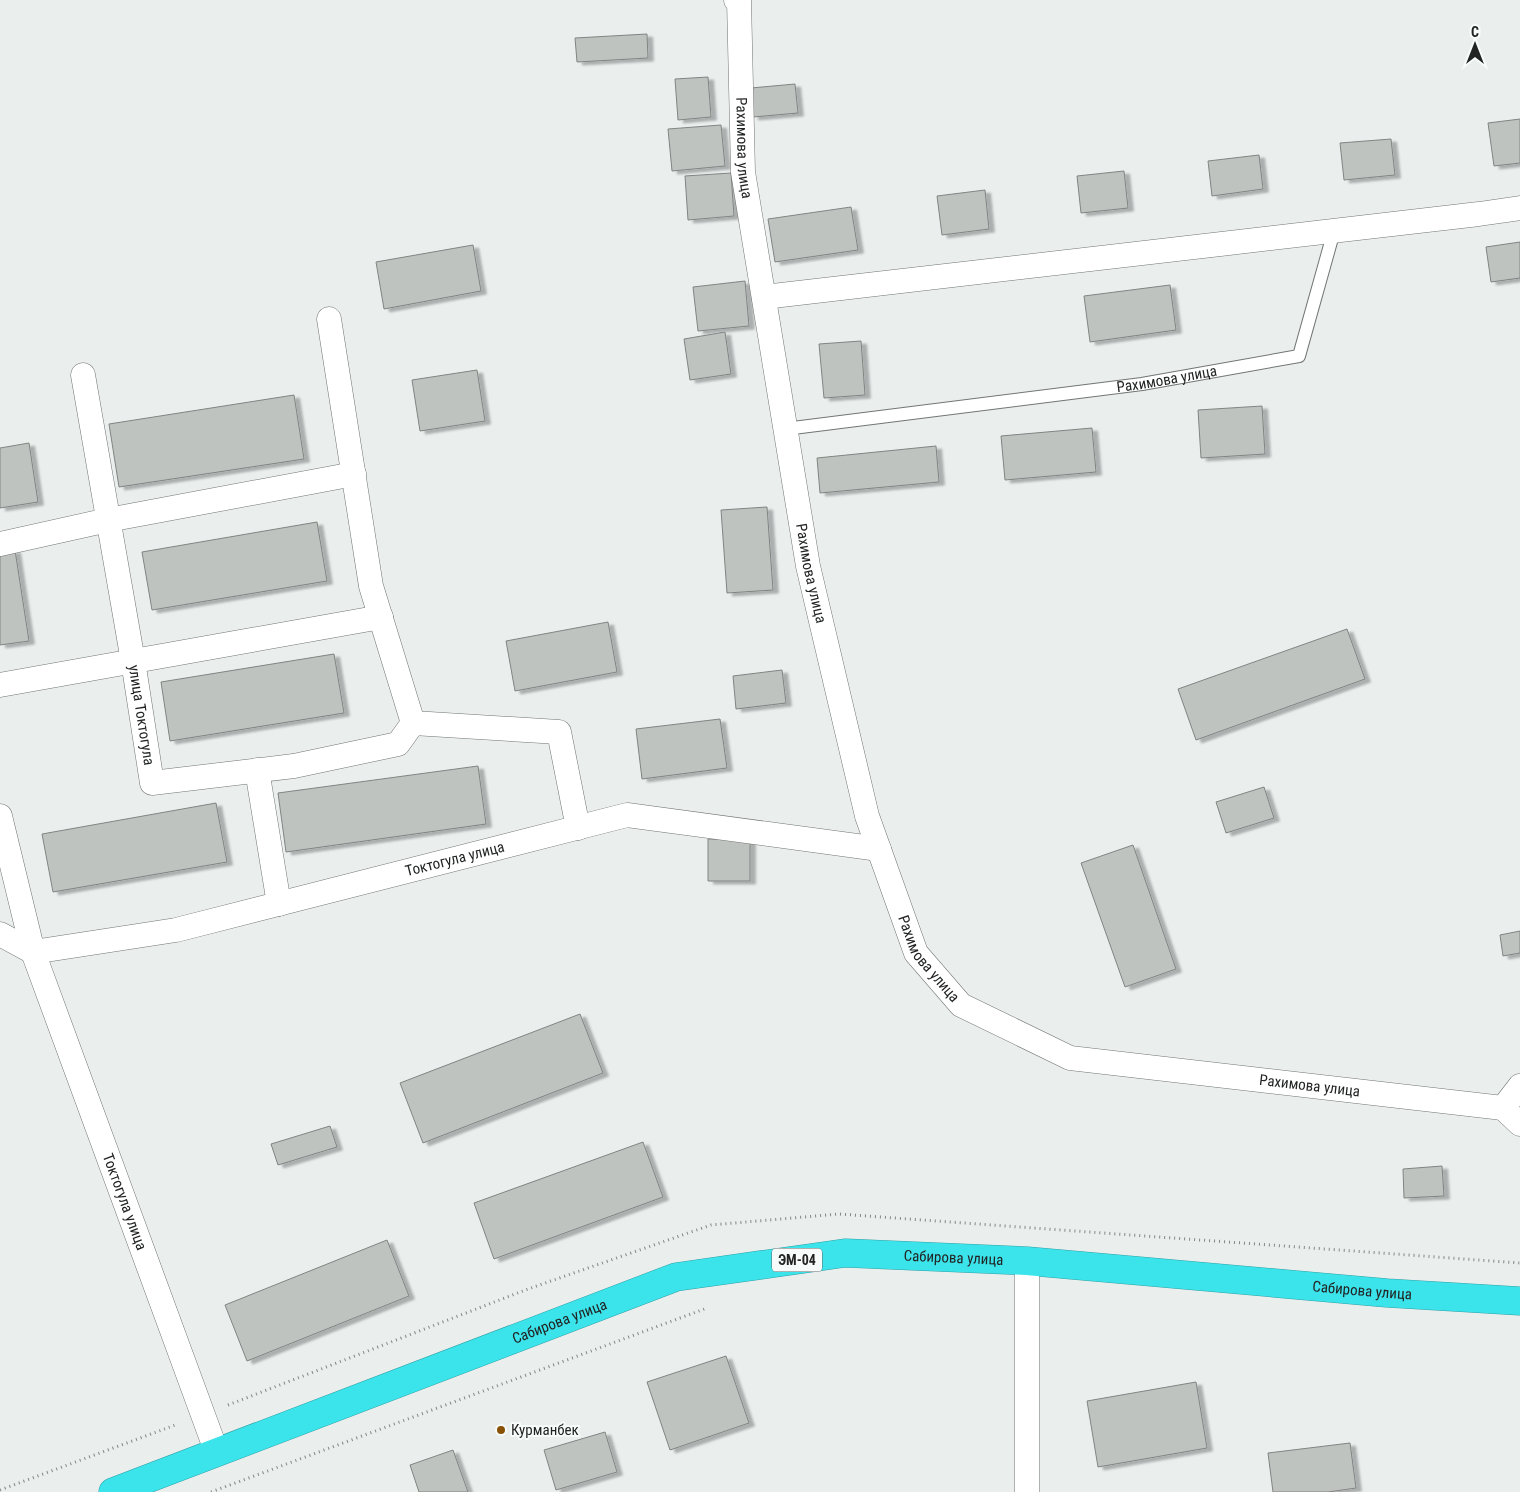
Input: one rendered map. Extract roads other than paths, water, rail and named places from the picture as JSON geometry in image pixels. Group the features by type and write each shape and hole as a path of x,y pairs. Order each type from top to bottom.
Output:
{"highway":[{"name":"Сабирова улица","path":"113,1492 676,1278 845,1253 1027,1261 1386,1293 1520,1300"}],"street":[{"name":"Рахимова улица","path":"736,0 739,0 743,172 808,566 867,816 916,953 961,1005 1070,1058 1503,1108"},
{"path":"764,297 1520,208"},
{"path":"329,319 371,586 414,723 559,732 578,828"},
{"name":"улица Токтогула","path":"83,375 133,661 152,783 294,766 398,744 414,723"},
{"path":"0,544 108,520 354,474"},
{"path":"0,685 381,617"},
{"path":"257,770 279,904"},
{"name":"Токтогула улица","path":"33,952 176,930 627,815 878,849"},
{"name":"Токтогула улица","path":"0,816 33,952 217,1453"},
{"path":"0,934 33,952"},
{"path":"1520,1086 1503,1108 1520,1124"},
{"path":"1027,1261 1027,1492"}],"lane":[{"name":"Рахимова улица","path":"785,429 1142,384 1299,356 1334,231"}],"place":[{"name":"Курманбек","path":"501,1430"}]}
